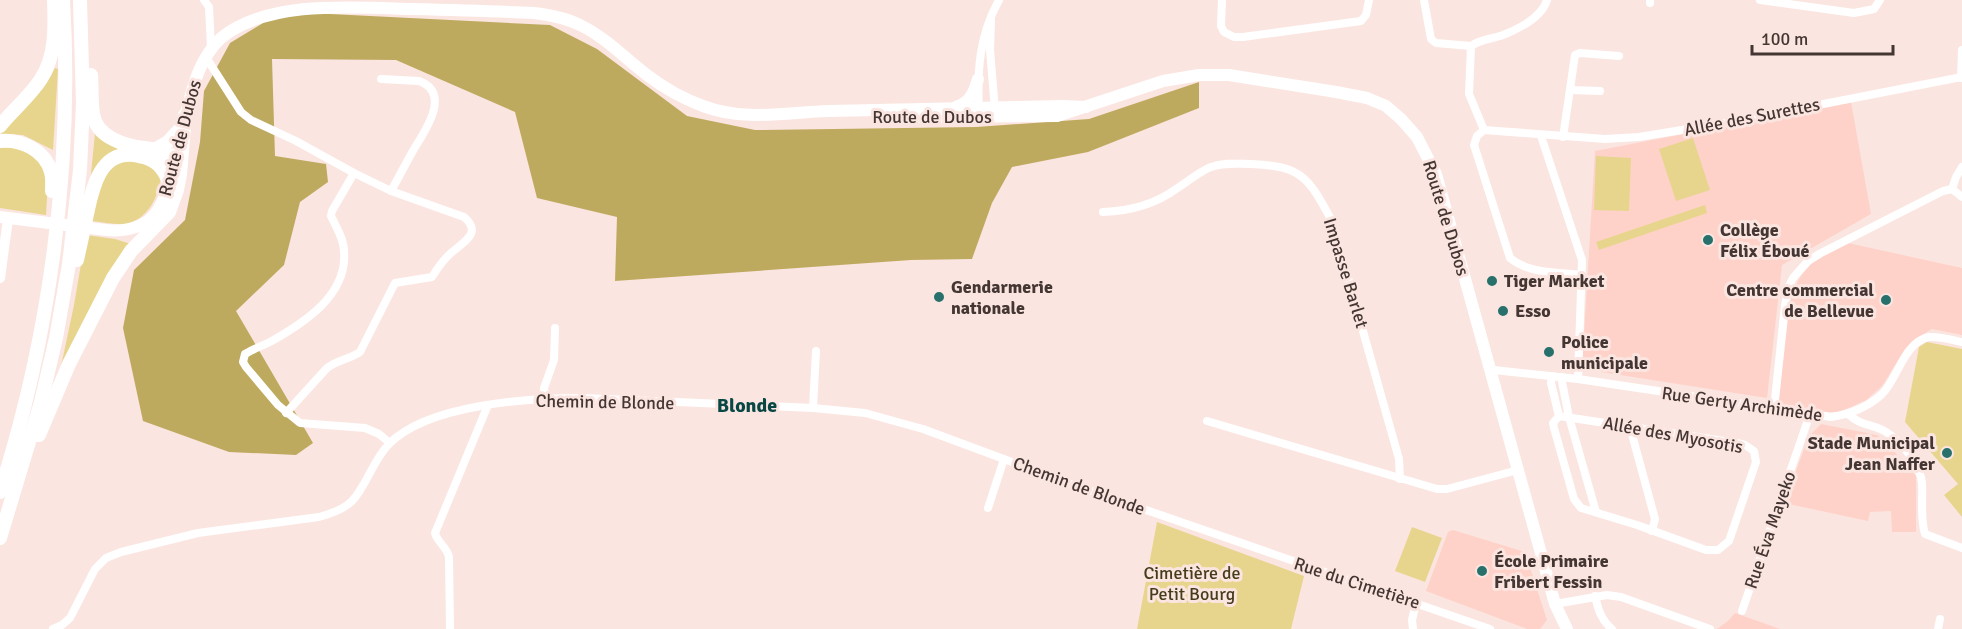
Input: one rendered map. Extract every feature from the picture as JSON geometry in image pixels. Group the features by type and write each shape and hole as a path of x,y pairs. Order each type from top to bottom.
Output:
{"highway":[{"path":"0,126 47,69 53,50 54,0"},
{"path":"0,492 22,421 42,322 54,241 66,99 63,0"},
{"path":"56,338 69,264 80,170 83,103 80,0"},
{"path":"87,0 93,116 102,130 114,140 137,147 156,148 166,152 174,161"},
{"path":"21,472 69,364 113,278 131,251 169,212 180,176 183,121"},
{"path":"156,148 168,142 183,121"},
{"path":"0,141 22,142 36,150 48,163 52,174 52,194 39,290 42,322"},
{"path":"0,538 41,402 93,188 101,170 110,161 123,155 137,155 158,163 165,171 169,182"}],"main road":[{"name":"Route de Dubos","path":"4,218 120,232 135,229 144,224 156,213 166,194 195,77 208,54 228,32 247,20 267,13 311,6 534,13 559,17 581,25 596,34 650,77 679,95 724,112 754,116 812,111 955,108 979,112"},
{"name":"Route de Dubos","path":"778,115 810,118 1086,107 1163,81 1198,75 1229,75 1336,92 1367,98 1386,106 1416,136 1436,174 1555,604 1567,629"},
{"path":"955,108 971,98 978,79"},
{"name":"Route de Dubos","path":"1555,604 1557,629"}],"street":[{"path":"204,0 209,7 209,62 245,117 391,191 464,217 471,225 470,238 448,256 432,277 395,283 360,352 334,362 286,413"},
{"path":"979,112 978,79 982,39 999,0"},
{"path":"1222,0 1221,26 1224,32 1234,37 1361,21 1366,15 1369,0"},
{"path":"1425,0 1431,39 1436,43 1471,46 1529,22 1547,0"},
{"path":"1760,0 1854,14 1874,9 1880,0"},
{"path":"992,16 990,50 995,112"},
{"path":"1471,46 1469,94 1484,130 1477,136 1474,145 1510,258 1527,268 1582,275"},
{"path":"1961,78 1962,50"},
{"path":"1563,137 1574,59 1577,54 1619,56"},
{"name":"Allée des Surettes","path":"1484,130 1541,136 1639,138 1961,78"},
{"path":"381,79 425,83 434,94 435,104 429,124 391,191"},
{"path":"1570,90 1600,91"},
{"path":"1541,136 1582,260 1578,379"},
{"name":"Impasse Barlet","path":"1103,212 1150,204 1160,200 1202,171 1226,163 1281,167 1302,176 1315,190 1332,220 1399,459 1400,479"},
{"path":"1952,189 1962,167"},
{"path":"354,173 332,211 344,250 342,274 333,292 304,320 277,338 248,352 243,358 246,368 286,413 300,423 365,428 379,434 390,443"},
{"path":"1952,189 1962,197"},
{"path":"1774,410 1785,305 1789,286 1798,272 1808,261 1821,253 1943,191 1952,189"},
{"path":"0,278 4,218"},
{"path":"545,398 544,388 554,360 555,328"},
{"name":"Rue Gerty Archimède","path":"1490,370 1578,379 1832,417 1848,414 1868,405 1882,394 1919,342 1931,337 1962,342"},
{"path":"813,408 816,351"},
{"name":"Allée des Myosotis","path":"1556,377 1551,383 1559,416"},
{"name":"Allée des Myosotis","path":"1556,377 1596,512"},
{"name":"Chemin de Blonde","path":"53,629 70,618 95,569 106,558 121,552 198,533 334,513 351,502 390,443 407,430 431,418 488,405 545,398 813,408 854,412 923,429 1223,537"},
{"path":"450,629 449,557 435,532 488,405"},
{"name":"Rue Éva Mayeko","path":"1742,611 1810,414"},
{"path":"1848,414 1861,424 1887,432 1907,452 1922,482 1925,534 1962,548"},
{"name":"Allée des Myosotis","path":"1559,416 1737,443 1750,448 1754,451 1756,462 1729,541 1724,547 1713,551 1706,550 1581,508 1574,499 1553,423 1559,416"},
{"path":"1207,421 1437,489 1447,489 1518,470"},
{"path":"1630,427 1655,519 1652,531"},
{"path":"988,508 1004,459"},
{"name":"Rue du Cimetière","path":"1223,537 1490,629"},
{"path":"1555,604 1595,596 1621,597 1710,629"},
{"path":"1595,596 1600,614 1612,629"},
{"path":"1413,629 1412,620 1416,603"},
{"path":"1938,629 1940,619"}],"shaded area":[{"path":"310,13 550,25 597,49 687,116 755,130 976,127 1089,119 1199,82 1199,108 1088,152 1012,167 992,203 972,259 911,260 615,281 617,217 537,198 515,112 396,60 272,59 275,156 326,164 328,182 300,202 284,265 236,311 313,443 296,455 229,452 143,421 123,328 134,270 185,220 200,142 204,91 230,43 268,20"},
{"name":"Collège Félix Éboué","path":"1851,102 1871,214 1782,265 1767,398 1582,369 1595,151"},
{"name":"Centre commercial de Bellevue","path":"1848,243 1962,268 1962,335 1932,329 1914,340 1905,349 1882,386 1866,400 1851,407 1838,412 1827,412 1783,405 1779,399 1793,290 1802,274 1814,261"},
{"path":"1821,424 1877,435 1916,476 1916,532 1892,532 1891,511 1870,512 1868,521 1784,503 1809,436"},
{"name":"École Primaire Fribert Fessin","path":"1453,530 1525,552 1547,620 1540,629 1527,629 1426,591 1448,532"},
{"path":"1735,613 1780,629 1717,629"}],"green space":[{"path":"55,68 58,69 53,150 23,135 2,134 1,132 38,94"},
{"path":"95,133 107,143 122,150 90,184"},
{"path":"1693,138 1710,190 1676,201 1659,149"},
{"path":"0,148 28,150 43,161 48,180 46,215 0,208"},
{"path":"1596,156 1631,158 1629,211 1594,210"},
{"path":"146,161 161,176 155,199 146,212 133,222 125,224 91,221 100,187 109,171 122,162"},
{"path":"1705,205 1707,213 1599,250 1596,242"},
{"path":"86,235 131,244 60,371 74,305"},
{"name":"Stade Municipal Jean Naffer","path":"1927,342 1962,349 1962,517 1944,495 1958,484 1905,422 1919,347"},
{"name":"Cimetière de Petit Bourg","path":"1157,522 1304,576 1291,629 1137,629"},
{"path":"1412,527 1442,538 1425,582 1395,571"}],"place":[{"name":"Collège Félix Éboué","path":"1708,240"},
{"name":"Tiger Market","path":"1492,281"},
{"name":"Gendarmerie nationale","path":"939,297"},
{"name":"Centre commercial de Bellevue","path":"1886,300"},
{"name":"Esso","path":"1503,311"},
{"name":"Police municipale","path":"1549,352"},
{"name":"Stade Municipal Jean Naffer","path":"1947,453"},
{"name":"École Primaire Fribert Fessin","path":"1482,571"}],"district":[{"name":"Blonde","path":"747,405"}]}
